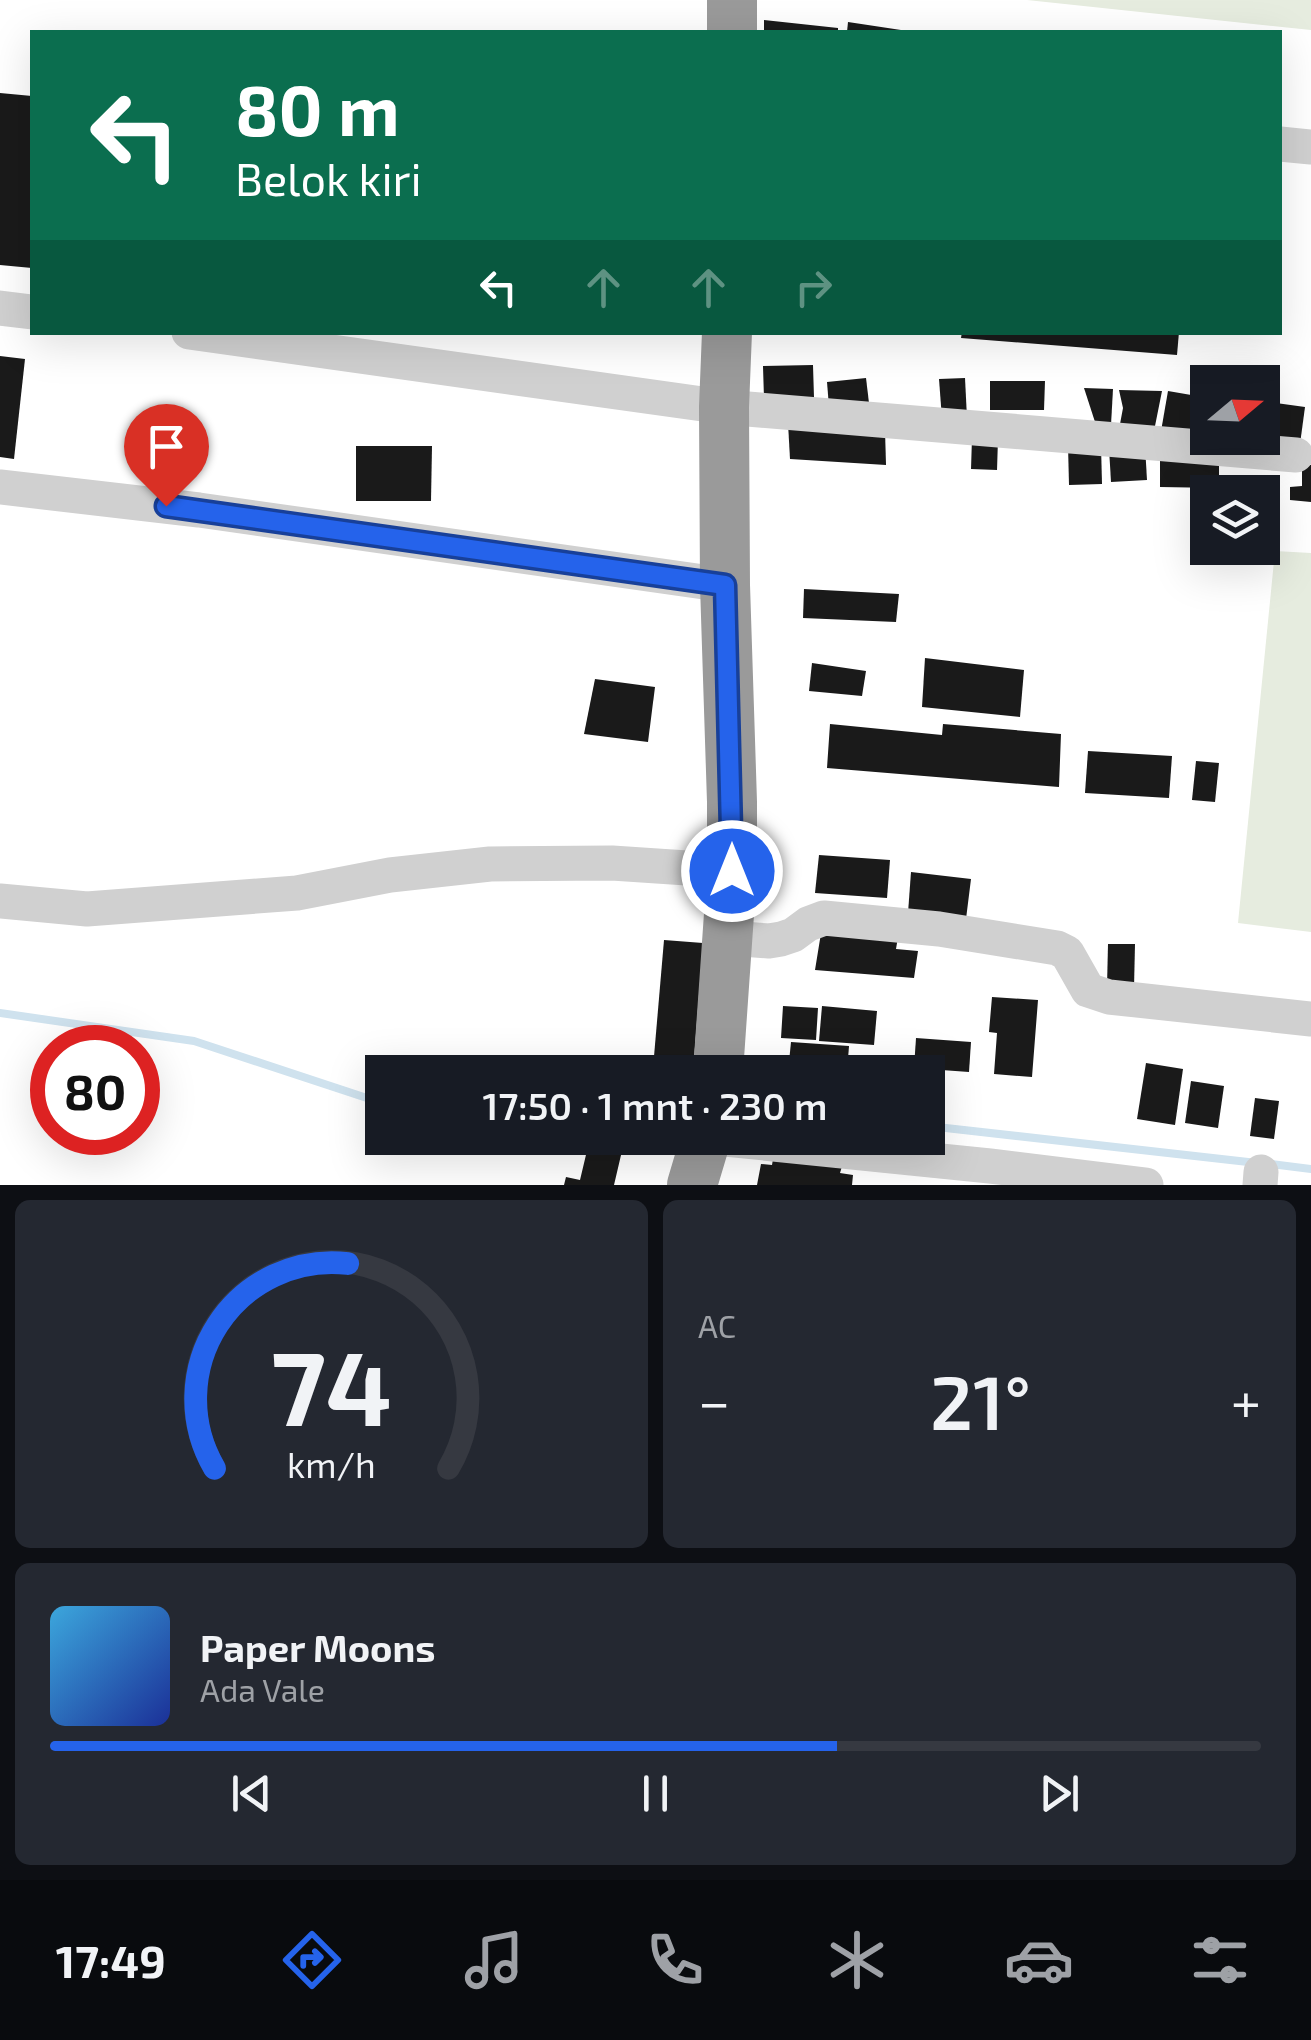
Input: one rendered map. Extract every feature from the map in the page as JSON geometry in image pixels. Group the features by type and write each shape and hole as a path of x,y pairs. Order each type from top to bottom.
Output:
{"highway":[{"path":"732,0 732,30"},
{"path":"719,1055 732,871 725,585 726,335"},
{"path":"692,1185 701,1155"}],"street":[{"path":"1282,144 1311,147"},
{"path":"0,308 30,312"},
{"path":"210,335 724,407 1296,455"},
{"path":"0,487 199,510 725,585"},
{"path":"0,901 87,910 298,893 390,875 490,864 612,864 732,871"},
{"path":"728,938 781,939 824,918 939,930 1057,948 1067,953 1088,990 1109,997 1311,1018"},
{"path":"882,1155 1146,1185"}],"shaded area":[{"path":"1027,0 1311,0 1311,30"},
{"path":"1280,551 1311,553 1311,932 1238,923 1274,565 1280,565"}],"building":[{"path":"764,20 838,28 838,30 764,30"},
{"path":"848,22 901,30 847,30"},
{"path":"0,93 30,96 30,268 0,265"},
{"path":"962,335 1179,335 1177,355 961,338"},
{"path":"0,356 25,359 14,459 0,457"},
{"path":"813,365 814,398 764,399 763,366"},
{"path":"866,378 869,403 829,407 827,382"},
{"path":"965,378 967,418 942,419 939,379"},
{"path":"990,381 1045,381 1044,410 990,410"},
{"path":"1084,388 1113,389 1111,425 1096,425"},
{"path":"1119,390 1162,391 1154,431 1120,424 1123,408"},
{"path":"1168,391 1190,395 1189,443 1160,437"},
{"path":"1280,404 1305,407 1300,444 1280,441"},
{"path":"788,423 885,430 886,465 790,459"},
{"path":"972,437 998,438 997,470 971,469"},
{"path":"1068,445 1101,445 1102,484 1069,485"},
{"path":"356,446 432,446 431,501 356,501"},
{"path":"1145,446 1147,480 1111,482 1109,448"},
{"path":"1160,453 1219,455 1219,475 1190,475 1190,488 1160,487"},
{"path":"1302,464 1311,465 1311,502 1290,500 1290,487 1302,486"},
{"path":"804,589 899,594 896,622 803,618"},
{"path":"925,658 1024,670 1020,717 922,707"},
{"path":"812,663 866,671 862,696 809,691"},
{"path":"595,679 655,687 648,742 584,734"},
{"path":"830,724 942,735 943,724 1061,734 1059,787 827,768"},
{"path":"1088,751 1172,756 1169,798 1085,793"},
{"path":"1196,761 1219,763 1215,802 1192,800"},
{"path":"819,855 890,860 887,898 815,893"},
{"path":"911,872 971,879 966,919 908,913"},
{"path":"822,927 898,937 896,949 918,951 914,978 815,970"},
{"path":"664,940 703,943 694,1055 654,1055"},
{"path":"1108,944 1135,944 1134,988 1107,987"},
{"path":"992,997 1038,1000 1032,1077 994,1074 997,1033 989,1032"},
{"path":"783,1006 818,1008 816,1040 781,1038"},
{"path":"822,1006 877,1011 874,1045 819,1041"},
{"path":"916,1038 971,1042 969,1072 945,1070 945,1055 915,1055"},
{"path":"791,1042 849,1046 848,1055 790,1055"},
{"path":"1146,1063 1183,1069 1175,1125 1137,1119"},
{"path":"1191,1081 1224,1086 1218,1128 1185,1123"},
{"path":"1255,1098 1279,1101 1274,1139 1250,1136"},
{"path":"586,1155 621,1155 614,1185 564,1185 566,1177 580,1180"},
{"path":"774,1155 843,1163 840,1173 853,1175 852,1185 757,1185 761,1164 772,1165"}],"waterway":[{"path":"0,1013 194,1041 365,1097"},
{"path":"945,1128 1257,1163"},
{"path":"1271,1164 1311,1169"}],"route":[{"path":"166,506 725,585 732,871"}]}
